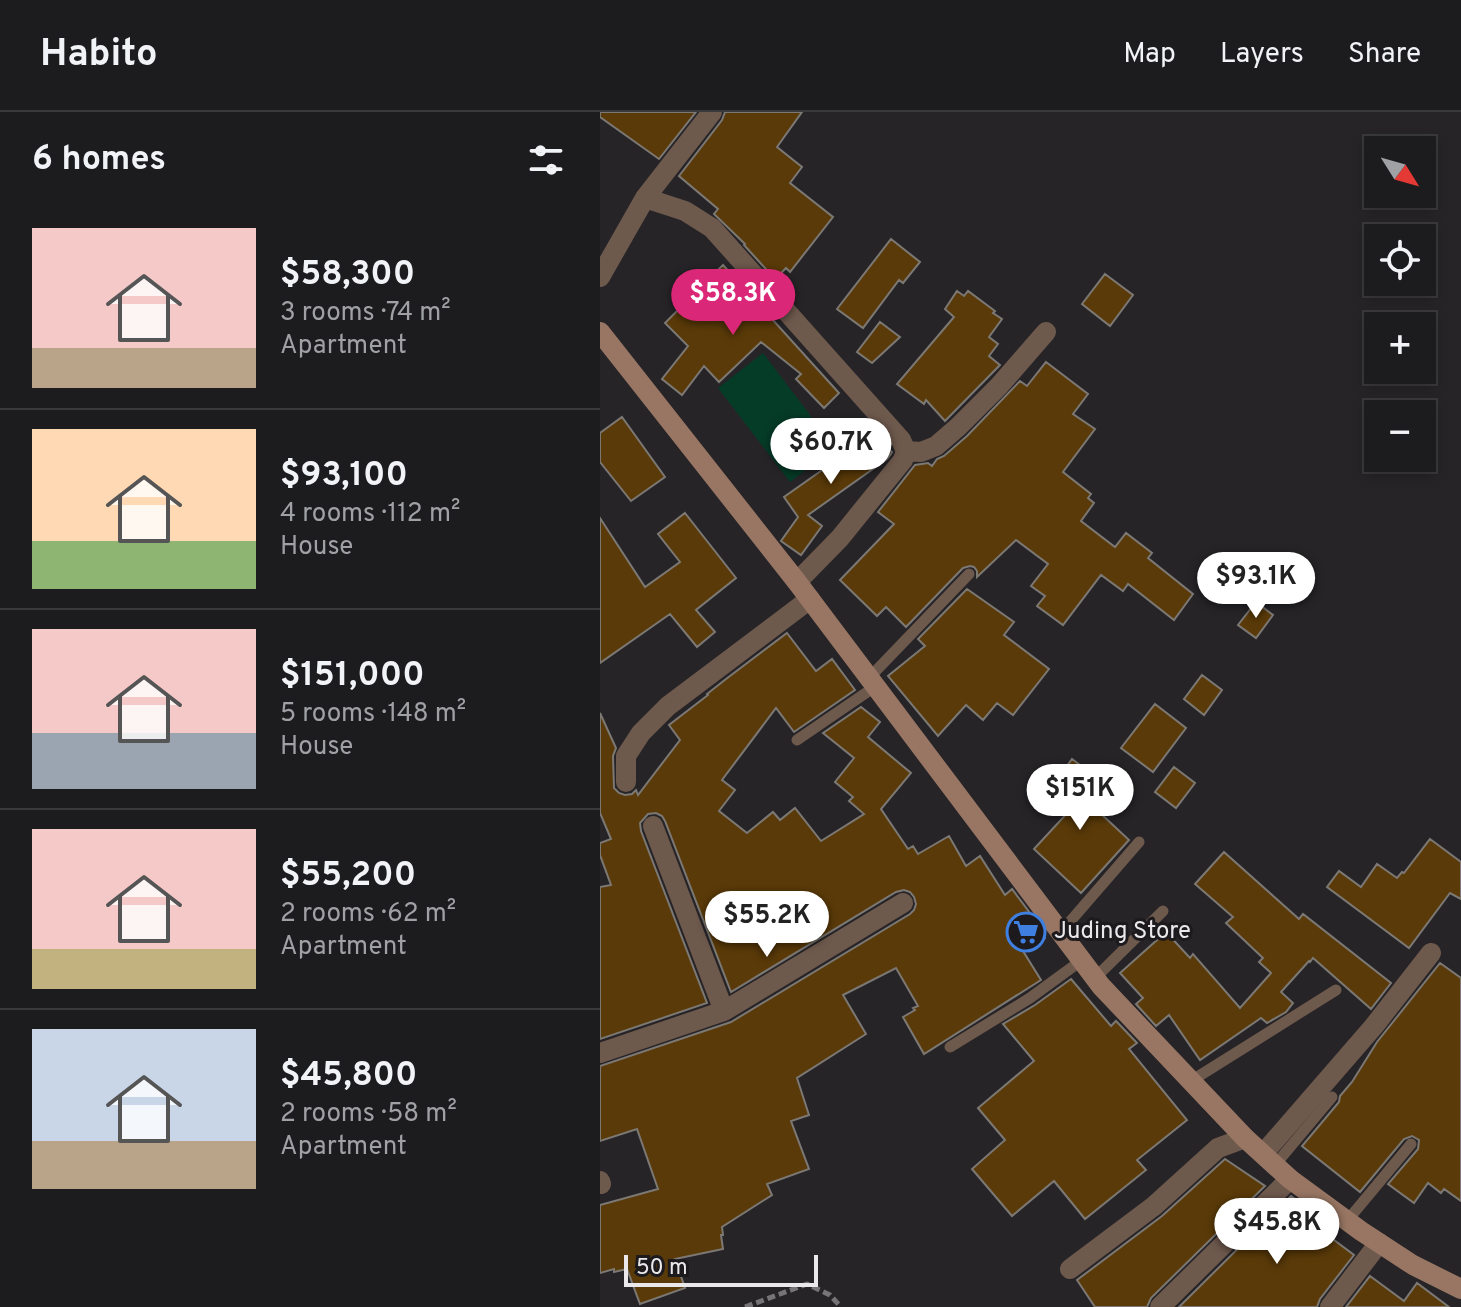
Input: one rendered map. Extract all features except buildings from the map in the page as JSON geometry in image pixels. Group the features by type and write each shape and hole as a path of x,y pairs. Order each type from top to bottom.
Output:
{"street":[{"path":"600,277 645,198 712,112"},
{"path":"645,198 685,211 712,228 901,440 906,451 903,460 840,538 797,582"},
{"path":"600,332 797,582 1095,978 1245,1138 1276,1166 1379,1243 1413,1265 1461,1289"},
{"path":"906,451 921,452 936,446 999,386 1046,332"},
{"path":"626,782 626,756 641,733 668,706 810,599"},
{"path":"653,826 724,1011"},
{"path":"600,1053 724,1011 903,903"},
{"path":"1160,1307 1276,1166 1374,1026 1431,953"},
{"path":"1070,1269 1154,1206 1218,1148 1245,1138"},
{"path":"1330,1307 1379,1243"}],"lane":[{"path":"797,740 872,682 969,574"},
{"path":"1061,932 1139,842"},
{"path":"1095,978 1163,911"},
{"path":"950,1047 1030,998 1082,960"},
{"path":"1191,1081 1336,990"},
{"path":"1276,1166 1332,1097"},
{"path":"1347,1221 1411,1144"}],"path":[{"path":"745,1307 807,1284 830,1295 841,1307"}],"green space":[{"path":"763,353 835,448 790,482 718,388"}],"place":[{"name":"Juding Store","path":"1026,932"}]}
